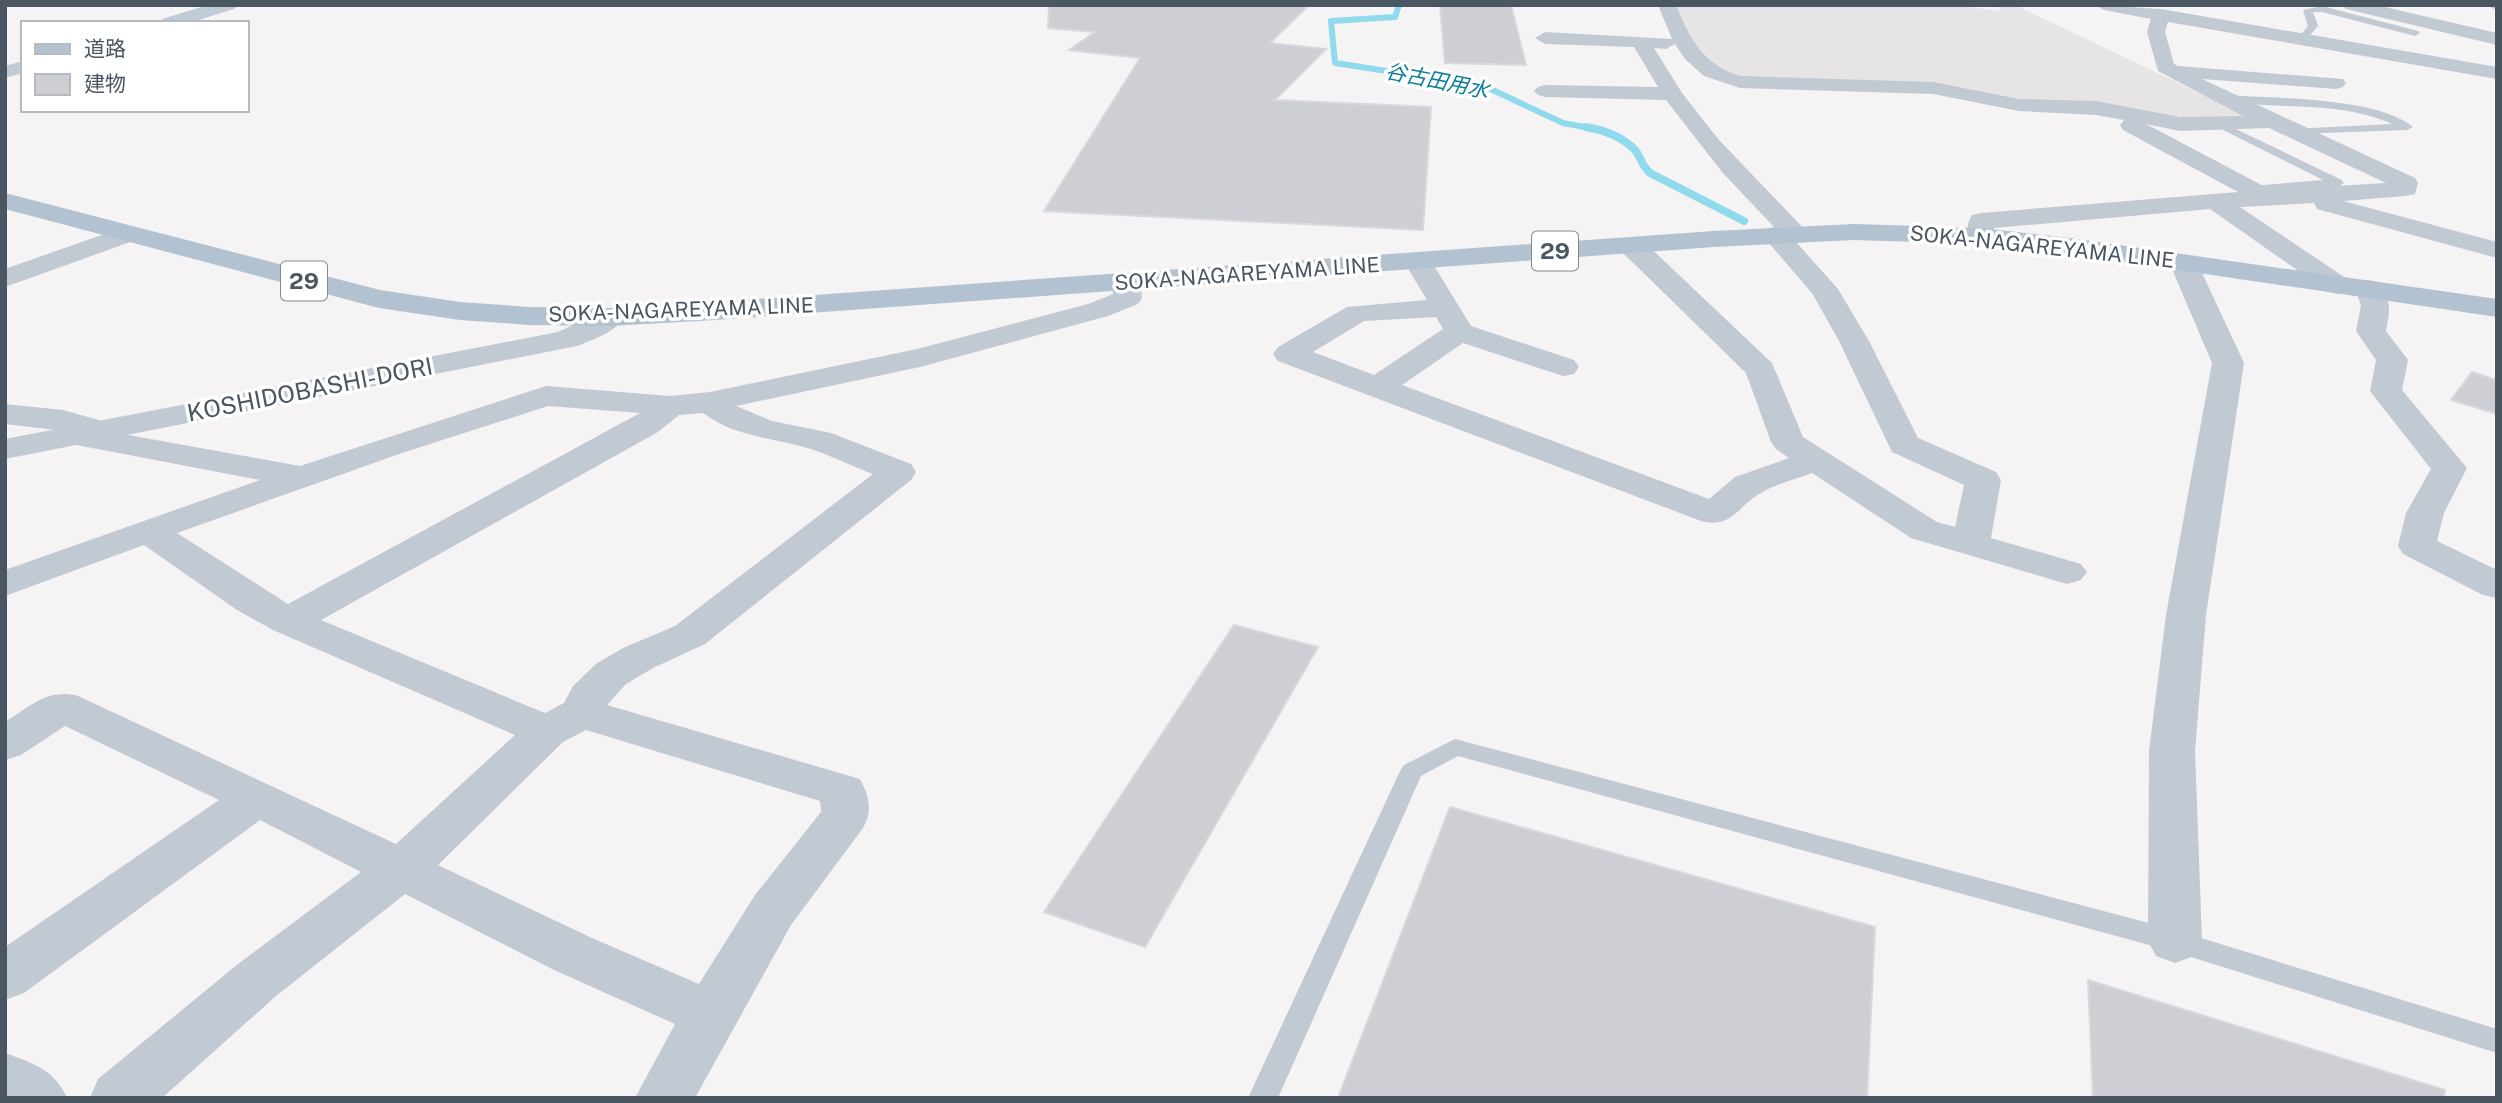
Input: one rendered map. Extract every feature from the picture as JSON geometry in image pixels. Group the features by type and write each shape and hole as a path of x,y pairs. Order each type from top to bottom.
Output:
{"main road":[{"path":"176,21 228,5"},
{"name":"SOKA-NAGAREYAMA LINE","path":"5,201 379,299 460,311 610,317 1786,234 1891,232 1982,236 2497,308"}],"street":[{"path":"1667,5 1691,58 1705,69 1740,82 1933,88 2019,105 2096,108 2169,123 2272,121"},
{"path":"2104,5 2259,24 2302,39 2497,73"},
{"path":"2353,5 2417,28 2497,38"},
{"path":"1982,236 1981,221 2214,201 2258,193 2301,197 2406,189 2406,183 2222,98 2165,67 2156,32 2161,14"},
{"path":"1545,38 1686,44"},
{"path":"1641,43 1670,94 1786,234 1824,289 1904,445 1983,481 1971,545"},
{"path":"1629,66 1655,67"},
{"path":"2170,70 2274,76 2336,83"},
{"path":"1545,91 1670,94"},
{"path":"2125,114 2133,128 2258,193"},
{"path":"2301,197 2497,250"},
{"path":"2214,201 2353,287 2376,305 2371,331 2392,360 2386,391 2449,468 2425,513 2417,546 2497,586"},
{"path":"5,279 128,234"},
{"path":"1632,246 1761,370 1788,442 1924,530 2067,572"},
{"path":"1418,262 1454,320"},
{"path":"2175,941 2172,751 2186,615 2228,363 2183,262"},
{"path":"289,621 441,535 690,404 920,358 1098,310 1128,298 1126,282"},
{"path":"1563,367 1454,320 1357,313 1289,354 1714,513 1748,485 1816,460"},
{"name":"KOSHIDOBASHI-DORI","path":"5,449 566,340 590,330 610,317"},
{"path":"1377,387 1454,320"},
{"path":"5,584 390,446 546,396 690,404 764,430 819,440 898,472 690,635 638,657 611,674 565,722 403,868 257,981 119,1098"},
{"path":"5,414 63,420 89,434 306,478"},
{"path":"148,531 251,601 289,621 565,722 842,791 846,815 773,910 710,1014 664,1098"},
{"path":"5,744 62,707 257,797 573,954 710,1014"},
{"path":"5,977 257,797"},
{"path":"5,1079 38,1098"}],"lane":[{"path":"2302,39 2313,26 2308,10 2315,9 2417,28 2407,58"},
{"path":"2222,98 2308,103 2376,113 2407,127 2295,131"},
{"path":"2219,124 2338,183 2258,193"},
{"path":"1263,1098 1412,771 1455,747 2175,941 2497,1041"}],"shaded area":[{"path":"1675,5 1949,5 2003,11 1995,5 2015,5 2243,114 2239,120 2167,119 2022,103 1938,86 1756,81 1717,71 1690,38"}],"building":[{"path":"1049,5 1309,5 1270,43 1326,49 1275,100 1431,107 1423,230 1044,211 1140,58 1069,50 1095,32 1048,28"},
{"path":"1440,5 1511,5 1526,65 1445,63"},
{"path":"2472,372 2497,380 2497,414 2451,400"},
{"path":"1234,625 1318,647 1145,947 1044,912"},
{"path":"1450,807 1875,927 1867,1098 1338,1098"},
{"path":"2088,980 2445,1090 2444,1098 2093,1098"}],"waterway":[{"name":"谷古田用水","path":"1399,5 1395,17 1331,21 1335,63 1484,86 1563,123 1590,128"},
{"name":"谷古田用水","path":"1586,127 1590,128"},
{"name":"谷古田用水","path":"1590,128 1595,129"},
{"name":"谷古田用水","path":"1590,128 1618,137 1629,144 1650,173 1744,221"}]}
